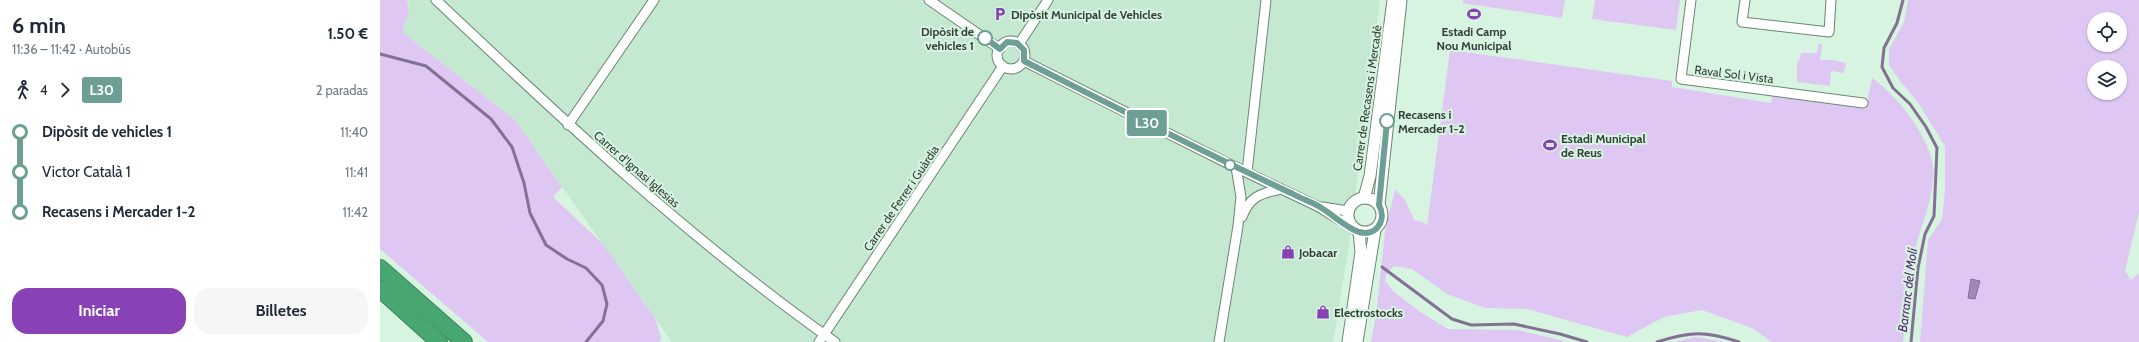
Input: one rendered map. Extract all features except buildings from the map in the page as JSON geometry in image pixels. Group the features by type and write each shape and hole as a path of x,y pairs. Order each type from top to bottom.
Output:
{"highway":[{"path":"380,268 464,342"},
{"path":"380,289 438,342"}],"street":[{"name":"Carrer d'Ignasi Iglesias","path":"436,0 568,125 698,237 821,338 835,342"},
{"path":"568,125 654,0"},
{"path":"929,0 1000,49"},
{"path":"1019,44 1048,0"},
{"path":"1247,172 1266,0"},
{"name":"Carrer de Recasens i Mercadè","path":"1364,198 1371,168 1393,0"},
{"name":"Carrer de Recasens i Mercadè","path":"1379,205 1401,0"},
{"name":"Raval Sol i Vista","path":"1692,0 1681,79 1863,103"},
{"path":"1745,0 1742,22 1829,32 1831,0"},
{"path":"1007,42 1019,44 1025,54 1024,61 1015,69 1003,66 998,58 1000,49 1007,42"},
{"path":"1024,61 1319,207 1357,231 1368,233 1375,230 1380,225 1383,216 1379,205 1374,200 1364,198 1353,203 1348,211 1349,222 1357,231 1362,252 1348,342"},
{"name":"Carrer de Ferrer i Guàrdia","path":"821,338 1003,66"},
{"path":"1219,342 1238,226 1241,197 1236,167"},
{"path":"1238,226 1249,202 1266,192 1281,189"},
{"path":"1319,207 1348,211"},
{"path":"1356,342 1375,230"}],"shaded area":[{"path":"380,0 407,0 409,12 402,32 515,120 562,187 553,197 603,244 655,318 661,337 660,342 488,342 380,249"},
{"path":"407,0 1380,0 1348,251 1333,342 672,342 515,120 402,32 406,23 409,5"},
{"path":"1463,0 1565,0 1562,18 1462,3"},
{"path":"1595,0 1680,0 1676,30 1592,19"},
{"path":"1908,0 2139,0 2139,212 2125,271 2131,280 2139,273 2139,342 1920,342 1928,240 1942,219 1945,191 1945,146 1917,101 1889,65 1889,49 1904,22"},
{"path":"1818,44 1822,44 1820,60 1833,60 1846,63 1844,73 1831,71 1830,86 1797,82 1797,61 1799,61 1801,53 1817,53"},
{"path":"1450,50 1672,81 1672,87 1771,103 1772,96 1866,107 1872,78 1882,85 1910,117 1925,142 1930,154 1933,168 1931,195 1916,246 1903,342 1772,342 1752,328 1702,310 1664,317 1627,337 1527,309 1485,308 1447,294 1412,269 1394,266 1386,275 1385,281 1393,291 1419,311 1448,329 1518,330 1568,342 1371,342 1376,316 1385,232 1395,189 1405,200 1414,220 1425,223 1427,226"},
{"path":"1971,279 1980,281 1975,299 1968,298"},
{"path":"1695,337 1724,342 1675,342"}],"waterway":[{"name":"Barranc del Molí","path":"1903,0 1897,23 1884,48 1882,67 1893,88 1910,104 1926,127 1937,148 1934,216 1925,234 1918,268 1911,342"},
{"path":"380,54 426,66 491,119 512,147 524,183 530,213 546,245 567,259 586,268 602,285 607,304 603,321 586,342"},
{"path":"1382,267 1452,319 1471,325 1514,324 1560,334 1587,342"},
{"path":"1657,342 1689,334 1708,334 1739,342"}],"bus line":[{"name":"L30","path":"985,38 1000,49 1007,42 1017,43 1022,46 1024,50 1024,61 1228,164 1319,207 1359,232 1368,233 1375,230 1380,225 1383,216 1379,205 1387,121"}],"place":[{"name":"Dipòsit Municipal de Vehicles","path":"1000,14"},
{"name":"Estadi Camp Nou Municipal","path":"1474,14"},
{"name":"Dipòsit de vehicles 1","path":"985,38"},
{"name":"Recasens i Mercader 1-2","path":"1387,121"},
{"name":"Estadi Municipal de Reus","path":"1550,145"},
{"name":"Jobacar","path":"1288,252"},
{"name":"Electrostocks","path":"1323,312"}]}
